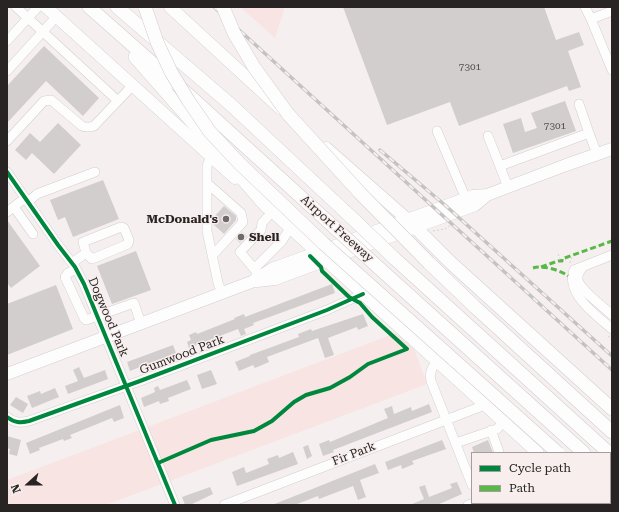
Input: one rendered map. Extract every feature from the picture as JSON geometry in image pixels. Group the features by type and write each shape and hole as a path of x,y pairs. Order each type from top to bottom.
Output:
{"highway":[{"name":"Airport Freeway","path":"89,7 191,97 583,452"},
{"name":"Airport Freeway","path":"117,7 230,104 394,258 608,452"},
{"path":"145,7 157,42 171,72 210,132 239,164 323,243 557,452"},
{"path":"222,7 254,67 288,114 360,193 480,312 612,432"},
{"path":"102,20 270,209"},
{"path":"411,224 450,262 612,409"}],"main road":[{"path":"46,7 537,452"},
{"path":"170,7 268,97 411,224"},
{"path":"411,224 473,196 487,195 612,149"},
{"path":"7,374 254,281 275,279 322,256 411,224 475,205 487,195"}],"street":[{"path":"16,7 118,101"},
{"path":"7,41 38,7"},
{"path":"584,7 612,70"},
{"path":"590,19 612,11"},
{"path":"7,71 57,16"},
{"path":"7,141 44,101 51,100 85,127 94,126 133,86"},
{"path":"579,104 598,154"},
{"path":"436,131 466,199"},
{"path":"500,166 589,133"},
{"path":"488,136 508,187"},
{"path":"211,156 207,166 207,230 218,283 222,293"},
{"name":"Dogwood Park","path":"7,172 74,266 84,284 175,505"},
{"path":"33,234 10,209 37,194 95,172"},
{"path":"207,183 241,213 243,222 212,256"},
{"path":"254,281 256,272 240,252 261,230 262,223 270,209"},
{"path":"121,227 124,228 129,240 128,244 92,259 86,253 83,242 121,227"},
{"path":"254,269 282,242 290,228"},
{"path":"86,253 65,277 84,318 86,320 134,303 141,324"},
{"path":"612,255 574,270 572,277 574,287 582,302 612,329"},
{"path":"584,265 578,272 578,281 581,287 612,315"},
{"name":"Gumwood Park","path":"7,417 13,422 20,423 29,421 327,310 363,294"},
{"path":"437,361 431,369 430,376 471,482"},
{"name":"Fir Park","path":"224,505 485,405"},
{"path":"456,443 497,429 504,422"},
{"path":"491,430 499,452"}],"path":[{"path":"433,231 445,229 451,225"},
{"path":"558,254 561,261"}],"shaded area":[{"path":"240,7 285,7 275,38"},
{"path":"396,333 414,349 427,384 106,505 7,505 7,480"}],"building":[{"path":"343,7 544,7 556,40 579,32 584,45 568,51 581,87 569,91 567,86 459,126 450,102 387,125"},
{"path":"44,46 99,98 83,116 46,81 7,123 7,86"},
{"path":"565,101 576,131 513,153 503,124 521,118 525,132 537,128 531,113"},
{"path":"58,123 81,145 54,174 32,153 26,160 15,150 30,133 40,142"},
{"path":"103,180 119,219 73,237 65,217 58,220 50,200"},
{"name":"McDonald's","path":"224,206 236,216 236,220 224,234 213,224 213,218"},
{"path":"7,220 40,266 11,288 7,283"},
{"name":"Shell","path":"242,232 247,236 240,243 236,239"},
{"path":"136,251 151,290 112,304 97,266"},
{"path":"332,284 335,293 253,323 254,325 244,329 246,334 241,336 238,329 189,348 187,342 191,340 189,335 196,332 197,334 244,314 245,317"},
{"path":"56,285 73,329 7,355 7,304"},
{"path":"363,314 368,326 358,330 357,327 328,338 334,355 325,358 318,338 267,357 269,362 255,368 253,365 239,371 235,362 299,337 298,334 311,329 312,331"},
{"path":"173,345 176,353 130,371 127,362"},
{"path":"79,367 84,378 105,370 108,379 68,394 65,386 78,381 73,370"},
{"path":"211,370 217,384 202,389 197,375"},
{"path":"187,380 191,389 168,398 169,401 160,404 159,401 144,407 141,398 155,392 154,388 158,386 160,390"},
{"path":"55,388 59,397 32,408 27,396 40,391 41,394"},
{"path":"16,397 28,404 23,413 10,405"},
{"path":"429,404 432,412 333,450 334,452 323,456 319,444 329,440 330,442 388,418 384,409 392,406 394,414 411,407 412,411"},
{"path":"120,405 124,418 114,422 112,418 70,435 72,438 64,441 63,439 39,448 40,450 30,454 26,443"},
{"path":"7,436 21,440 17,456 9,454 10,449 7,448"},
{"path":"442,440 446,449 412,461 414,464 402,469 401,465 388,470 385,462"},
{"path":"488,440 493,452 474,452 472,447"},
{"path":"308,445 312,456 307,459 303,447"},
{"path":"293,452 298,464 237,486 232,472 244,467 246,473 269,464 267,459 278,455 279,458"},
{"path":"375,464 379,473 360,480 366,497 358,500 353,486 319,499 318,496 297,505 272,505"},
{"path":"457,482 462,494 437,505 410,505 424,499 419,487 425,485 429,497 452,488 450,484"},
{"path":"210,487 213,494 190,505 185,505 182,497"}],"railway":[{"path":"214,7 612,370"},
{"path":"380,150 446,206 612,356"}],"marked path":[{"path":"541,267 562,261 562,259 612,241"},
{"path":"533,268 542,267 551,269 568,276"}],"cycle path":[{"path":"7,172 75,267 84,284 175,505"},
{"path":"158,463 211,440 254,431 272,421 294,402 306,395 330,388 350,377 368,364 407,349 372,317 360,303 349,297 322,271 321,267 310,256"},
{"path":"7,417 18,422 29,421 140,381 327,310 363,294"}],"place":[{"name":"McDonald's","path":"226,219"},
{"name":"Shell","path":"241,237"}]}
